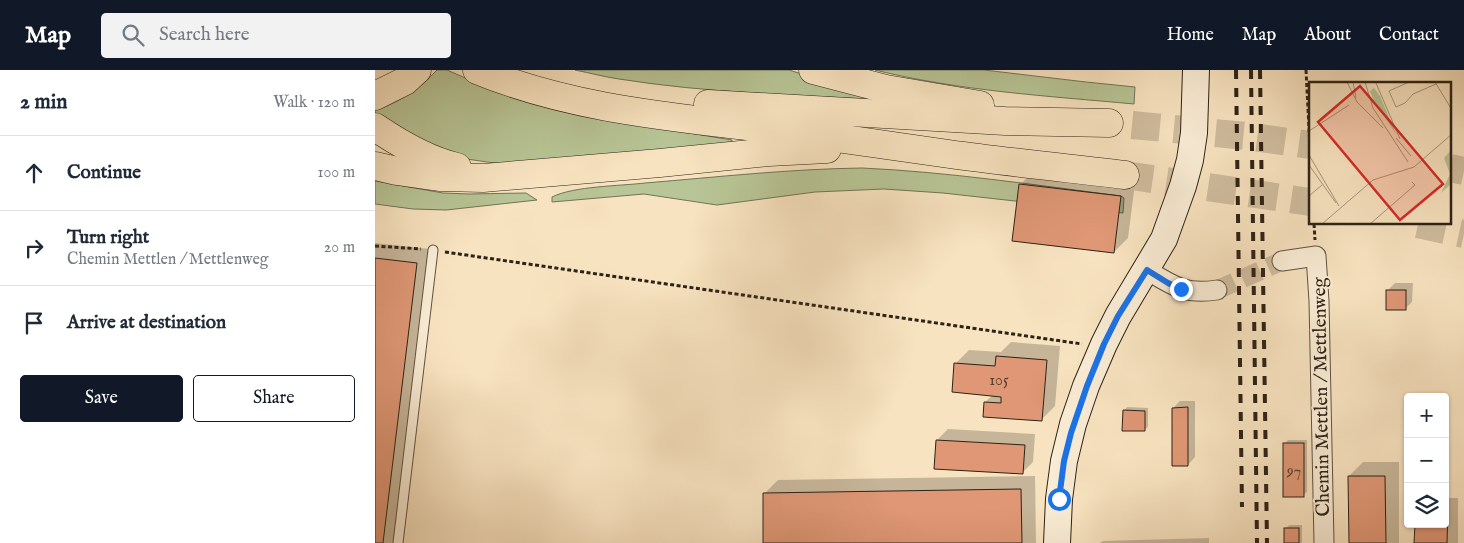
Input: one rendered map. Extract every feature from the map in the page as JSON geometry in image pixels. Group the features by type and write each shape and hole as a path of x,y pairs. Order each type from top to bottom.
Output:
{"highway":[{"path":"375,96 405,81 417,70"},
{"path":"477,70 501,80 550,95 621,110 1125,175"},
{"path":"525,70 589,87 654,98 693,102 1005,121 1121,124 912,94 813,70"},
{"path":"375,127 424,156 453,166 501,174 535,174"},
{"path":"375,166 418,174 461,178 535,174 812,149 892,150 951,154"}],"main road":[{"path":"1057,543 1059,499 1064,461 1071,433 1087,386 1118,316 1165,238 1183,186 1190,160 1195,114 1196,70"}],"street":[{"name":"Chemin Mettlen / Mettlenweg","path":"1282,261 1316,256 1320,310 1323,543"},
{"path":"1147,270 1181,289 1205,292 1217,290"}],"lane":[{"path":"398,543 433,250"}],"path":[{"path":"1306,70 1309,128"},
{"path":"375,246 433,250 1086,345 1101,352"}],"green space":[{"path":"437,70 447,70 495,91 602,119 732,140 732,142 671,150 517,163 494,163 453,157 375,117 375,110 409,94"},
{"path":"575,70 789,70 885,100 752,93 652,84"},
{"path":"875,70 984,70 1135,87 1134,104 972,88"},
{"path":"862,168 960,176 1121,196 1124,198 1123,213 943,193 884,189 815,192 717,205 644,194 552,202 552,197 561,193 597,187 781,172"},
{"path":"375,181 443,193 526,193 537,200 446,210 413,209 375,204"}],"building":[{"path":"1019,184 1121,196 1114,253 1012,241"},
{"path":"375,258 417,263 383,543 375,543"},
{"path":"1386,290 1406,290 1406,310 1386,310"},
{"path":"996,356 1047,360 1042,421 983,417 984,402 1001,403 1001,397 952,392 954,363 995,366"},
{"path":"1188,407 1188,466 1172,466 1172,408"},
{"path":"1123,410 1145,411 1145,431 1122,431"},
{"path":"936,440 1025,445 1023,474 934,469"},
{"path":"1283,443 1304,443 1304,497 1283,497"},
{"path":"1348,476 1385,476 1386,543 1349,543"},
{"path":"1021,489 1022,543 763,543 763,493"},
{"path":"1284,528 1299,528 1299,543 1284,543"},
{"path":"1415,528 1447,528 1447,543 1414,543"}],"tunnel":[{"path":"1132,125 1246,136 1309,145"},
{"path":"1451,168 1464,171"},
{"path":"1125,175 1309,202"},
{"path":"1423,225 1464,234"},
{"path":"1217,290 1282,261"}],"railway":[{"path":"1236,70 1242,507"},
{"path":"1251,70 1257,543"},
{"path":"1260,70 1267,543"}],"route":[{"path":"1059,499 1064,461 1073,424 1095,364 1118,316 1147,270 1181,289"}]}
